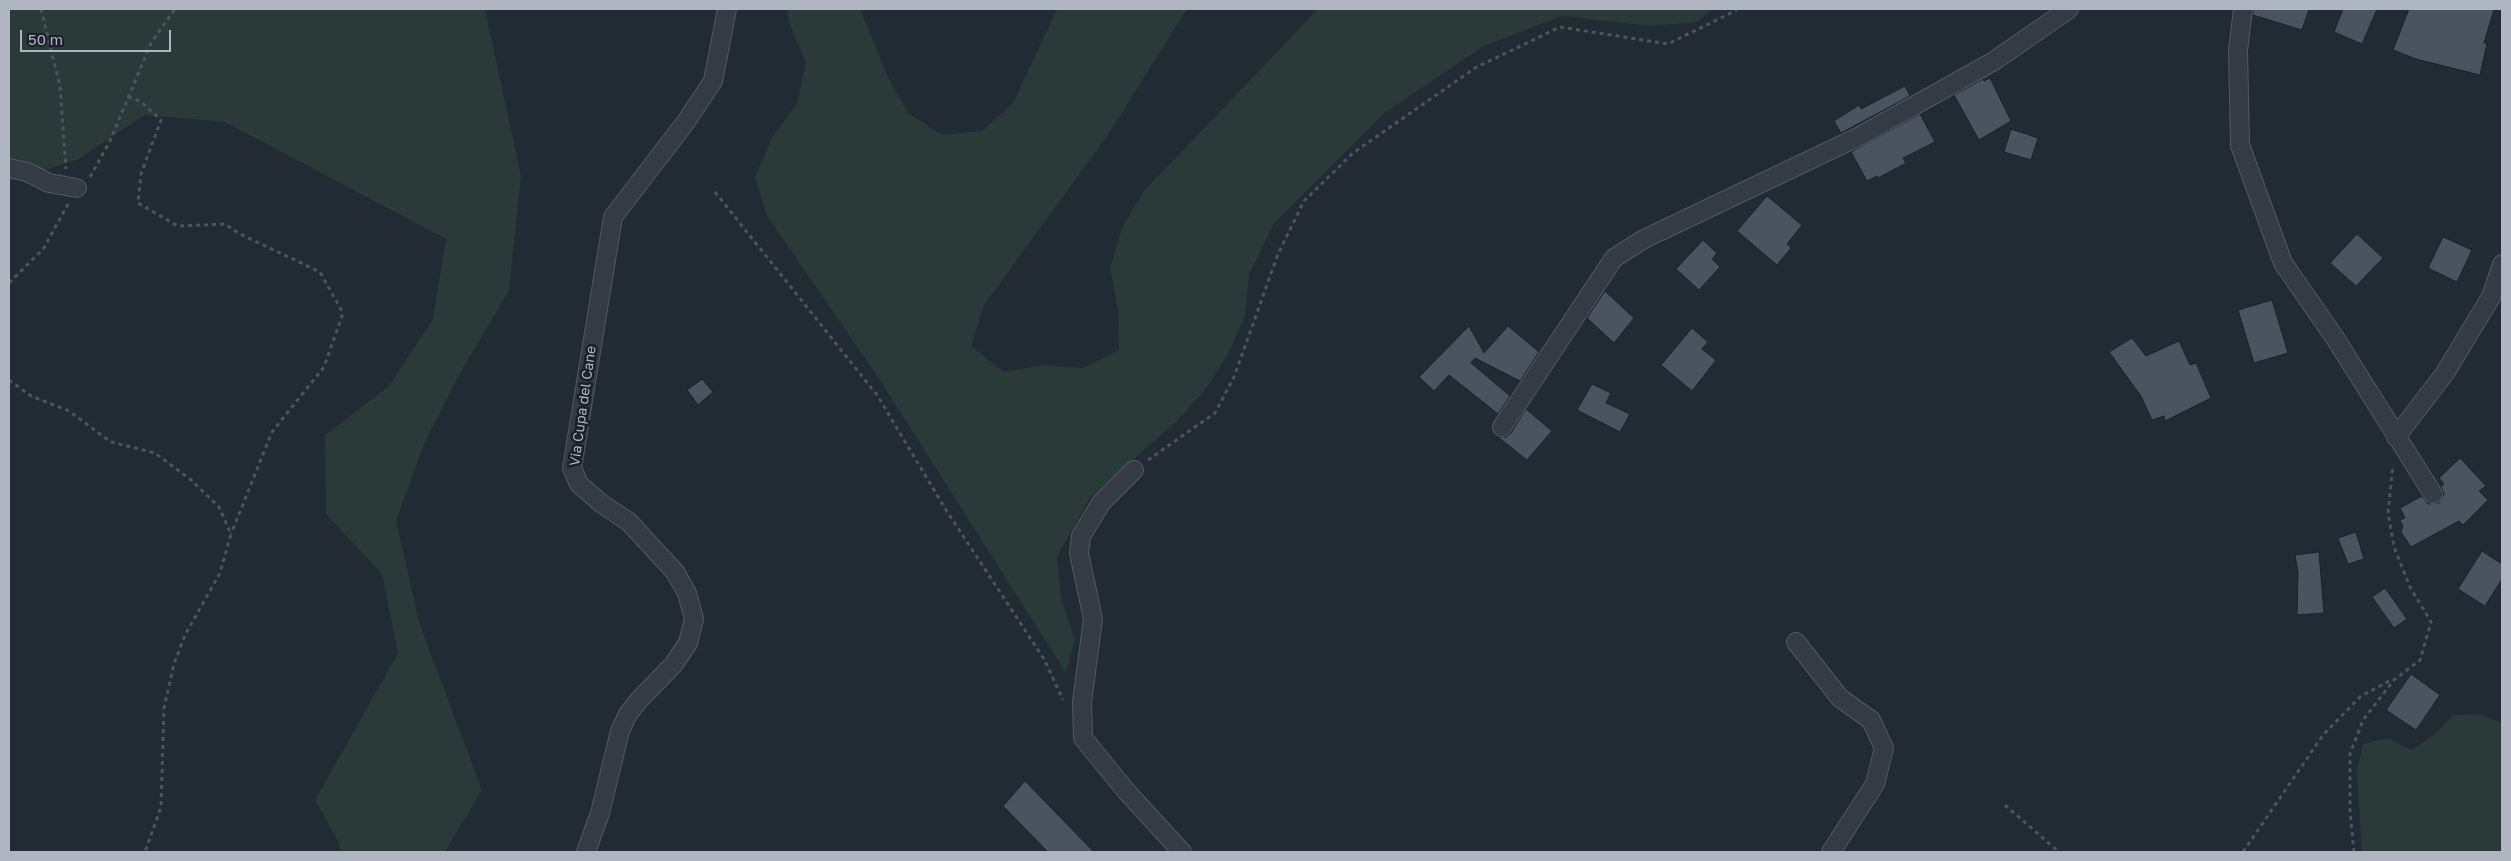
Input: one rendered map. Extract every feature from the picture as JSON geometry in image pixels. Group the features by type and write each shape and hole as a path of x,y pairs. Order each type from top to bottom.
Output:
{"street":[{"name":"Via Cupa del Cane","path":"586,852 600,813 620,731 628,714 638,700 673,665 688,643 694,619 687,593 675,572 630,522 602,504 578,484 572,468 613,217 685,124 713,81 727,9"},
{"path":"1502,427 1614,258 1644,239 1858,137 1994,61 2069,9"},
{"path":"2243,9 2238,50 2240,145 2283,263 2335,338 2396,438 2433,494"},
{"path":"9,168 27,172 49,183 77,188"},
{"path":"2396,438 2446,374 2491,297 2502,264"},
{"path":"1134,470 1101,503 1080,536 1079,553 1093,619 1082,702 1083,738 1126,791 1182,852"},
{"path":"1796,642 1840,698 1871,720 1884,748 1876,784 1831,852"}],"path":[{"path":"41,9 60,86 66,169 77,188"},
{"path":"77,188 83,188 102,159 150,43 175,9"},
{"path":"1134,470 1215,413 1234,376 1278,254 1304,201 1353,153 1475,68 1560,27 1668,44 1737,10"},
{"path":"128,97 140,101 162,120 141,174 138,203 178,226 225,224 238,233 320,272 343,313 324,367 272,432 231,534 220,572 186,635 174,664 164,708 161,807 145,852"},
{"path":"9,283 44,248 77,188"},
{"path":"715,192 877,395 946,510 1044,659 1066,705"},
{"path":"9,380 31,396 68,411 110,442 155,453 191,480 219,507 231,534"},
{"path":"2354,852 2350,810 2350,754 2364,720 2394,680 2420,660 2431,622 2410,587 2394,547 2388,513 2396,438"},
{"path":"2243,852 2323,736 2361,696 2409,670"},
{"path":"2005,805 2059,852"}],"shaded area":[{"path":"9,9 485,9 521,176 509,291 463,368 424,444 396,521 420,625 482,790 445,852 340,852 339,843 315,800 398,653 382,574 326,514 325,435 389,386 433,319 446,239 225,122 145,115 77,160 9,181"},
{"path":"787,9 860,9 888,77 908,113 942,135 982,131 1013,103 1057,9 1187,9 1108,135 984,305 971,346 1004,372 1044,365 1083,368 1119,350 1118,309 1110,268 1122,228 1143,192 1318,9 1712,9 1697,22 1650,26 1562,16 1484,46 1383,114 1274,223 1249,275 1245,316 1228,354 1205,390 1177,421 1089,499 1057,557 1061,599 1075,639 1066,673 876,374 767,216 755,177 772,138 797,103 806,63 790,25"},
{"path":"2479,714 2502,723 2502,852 2362,852 2357,771 2363,744 2388,738 2412,750 2434,735 2453,715"}],"building":[{"path":"2253,9 2309,9 2302,30 2253,15"},
{"path":"2343,9 2377,9 2362,44 2334,32"},
{"path":"2409,9 2494,9 2484,43 2487,43 2480,75 2416,59 2393,50"},
{"path":"1990,78 2011,121 1979,140 1954,95 1983,79 1984,81"},
{"path":"1905,86 1910,96 1841,133 1834,121 1859,105 1861,109"},
{"path":"1920,114 1935,142 1903,158 1906,163 1878,178 1877,176 1867,181 1851,152"},
{"path":"2011,129 2038,138 2031,160 2004,152"},
{"path":"1767,196 1802,225 1787,244 1791,248 1777,265 1737,231"},
{"path":"2357,234 2383,258 2356,286 2330,263"},
{"path":"2443,237 2472,250 2457,282 2428,268"},
{"path":"1703,240 1717,253 1712,259 1720,267 1699,290 1676,269"},
{"path":"1605,291 1634,318 1614,343 1587,318"},
{"path":"2272,300 2288,353 2254,363 2238,310"},
{"path":"1469,326 1484,353 1508,326 1539,352 1520,381 1475,358 1471,363 1510,396 1498,414 1449,375 1434,391 1419,377"},
{"path":"1692,328 1708,342 1702,349 1716,360 1692,391 1661,365"},
{"path":"2132,338 2146,356 2179,341 2190,365 2196,363 2211,398 2165,421 2164,416 2152,420 2141,396 2109,352"},
{"path":"702,379 713,392 698,405 687,390"},
{"path":"1592,384 1611,393 1606,403 1630,414 1620,432 1577,410"},
{"path":"1526,409 1552,431 1527,460 1498,437 1506,437 1511,433"},
{"path":"2460,458 2486,486 2479,491 2488,500 2463,525 2459,521 2411,547 2401,532 2403,526 2400,520 2405,518 2400,508 2422,496 2428,504 2439,503 2444,494 2441,486 2444,484 2439,478"},
{"path":"2356,532 2364,559 2348,564 2338,538"},
{"path":"2482,551 2502,564 2502,579 2485,606 2458,589"},
{"path":"2319,552 2324,613 2297,615 2298,572 2295,555"},
{"path":"2385,588 2407,619 2394,628 2372,597"},
{"path":"2411,674 2440,695 2416,730 2386,710"},
{"path":"1025,781 1094,852 1048,852 1003,806"}]}
